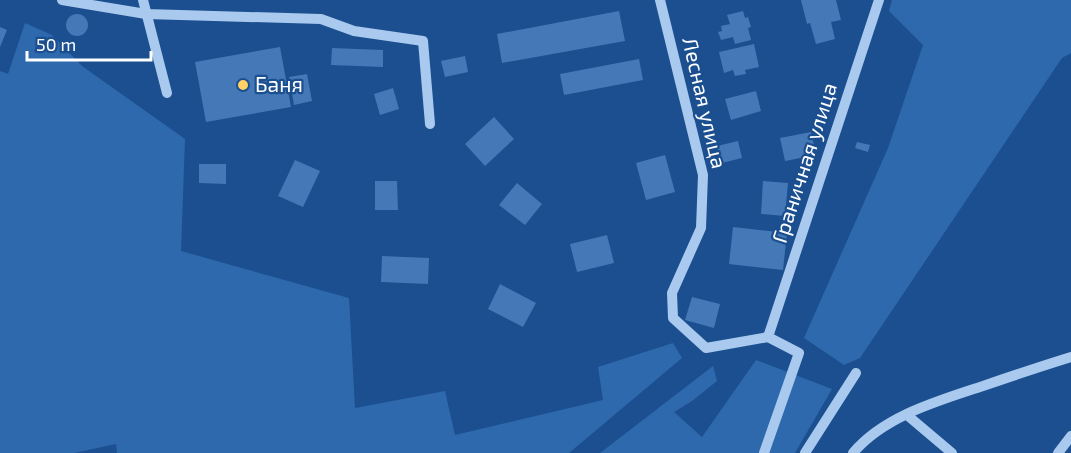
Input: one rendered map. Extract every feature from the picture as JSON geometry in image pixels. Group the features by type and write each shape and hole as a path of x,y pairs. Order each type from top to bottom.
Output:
{"street":[{"path":"62,0 146,14 321,19 354,31 423,40 430,124"},
{"path":"143,0 167,93"},
{"name":"Лесная улица","path":"660,0 703,175 701,228 672,293 674,318 706,348 768,337"},
{"name":"Граничная улица","path":"768,337 879,0"},
{"path":"764,453 799,353 768,337"},
{"path":"853,453 861,443 885,426 928,404 1071,357"},
{"path":"805,453 856,373"},
{"path":"907,415 952,453"},
{"path":"1058,453 1071,436"}],"shaded area":[{"path":"892,0 1071,0 1071,53 1062,58 860,358 844,365 804,338 888,148 923,45 889,11"},
{"path":"25,23 52,35 82,66 185,139 181,251 349,298 355,408 445,391 455,435 603,400 598,367 673,343 682,358 569,453 117,453 116,444 74,453 0,453 0,71 8,74"},
{"path":"756,360 832,389 795,453 600,453 713,366 717,381 674,412 702,437"}],"building":[{"path":"801,0 836,0 841,20 831,22 835,39 816,44 810,23 807,24"},
{"path":"619,11 625,41 502,63 497,34"},
{"path":"743,11 751,27 748,28 751,40 735,44 733,37 721,40 718,32 722,31 721,26 730,24 727,15"},
{"path":"77,14 85,17 88,25 85,33 77,36 69,33 66,25 69,17"},
{"path":"0,27 7,30 0,47"},
{"path":"754,44 759,67 745,70 746,74 735,76 733,70 724,73 719,52"},
{"name":"Баня","path":"280,47 291,107 206,122 195,62"},
{"path":"332,48 383,50 383,67 331,65"},
{"path":"465,56 468,72 445,77 441,61"},
{"path":"639,59 643,80 564,95 560,74"},
{"path":"307,74 312,101 294,105 289,77"},
{"path":"393,88 399,109 380,115 374,94"},
{"path":"756,91 761,111 731,120 725,99"},
{"path":"494,117 514,139 485,166 465,144"},
{"path":"811,132 816,155 785,161 780,138"},
{"path":"738,141 742,158 722,163 717,146"},
{"path":"857,142 870,145 868,152 855,148"},
{"path":"665,155 675,192 646,200 636,163"},
{"path":"295,160 320,171 303,207 278,196"},
{"path":"199,164 226,164 226,184 199,183"},
{"path":"375,181 397,181 398,210 375,210"},
{"path":"763,181 788,183 785,216 761,214"},
{"path":"517,183 542,204 525,225 499,205"},
{"path":"733,227 787,233 783,270 729,264"},
{"path":"607,235 614,263 577,272 570,244"},
{"path":"382,256 429,258 428,284 381,282"},
{"path":"500,284 536,303 523,327 488,309"},
{"path":"692,297 720,304 714,328 685,320"}],"place":[{"name":"Баня","path":"243,85"}]}
